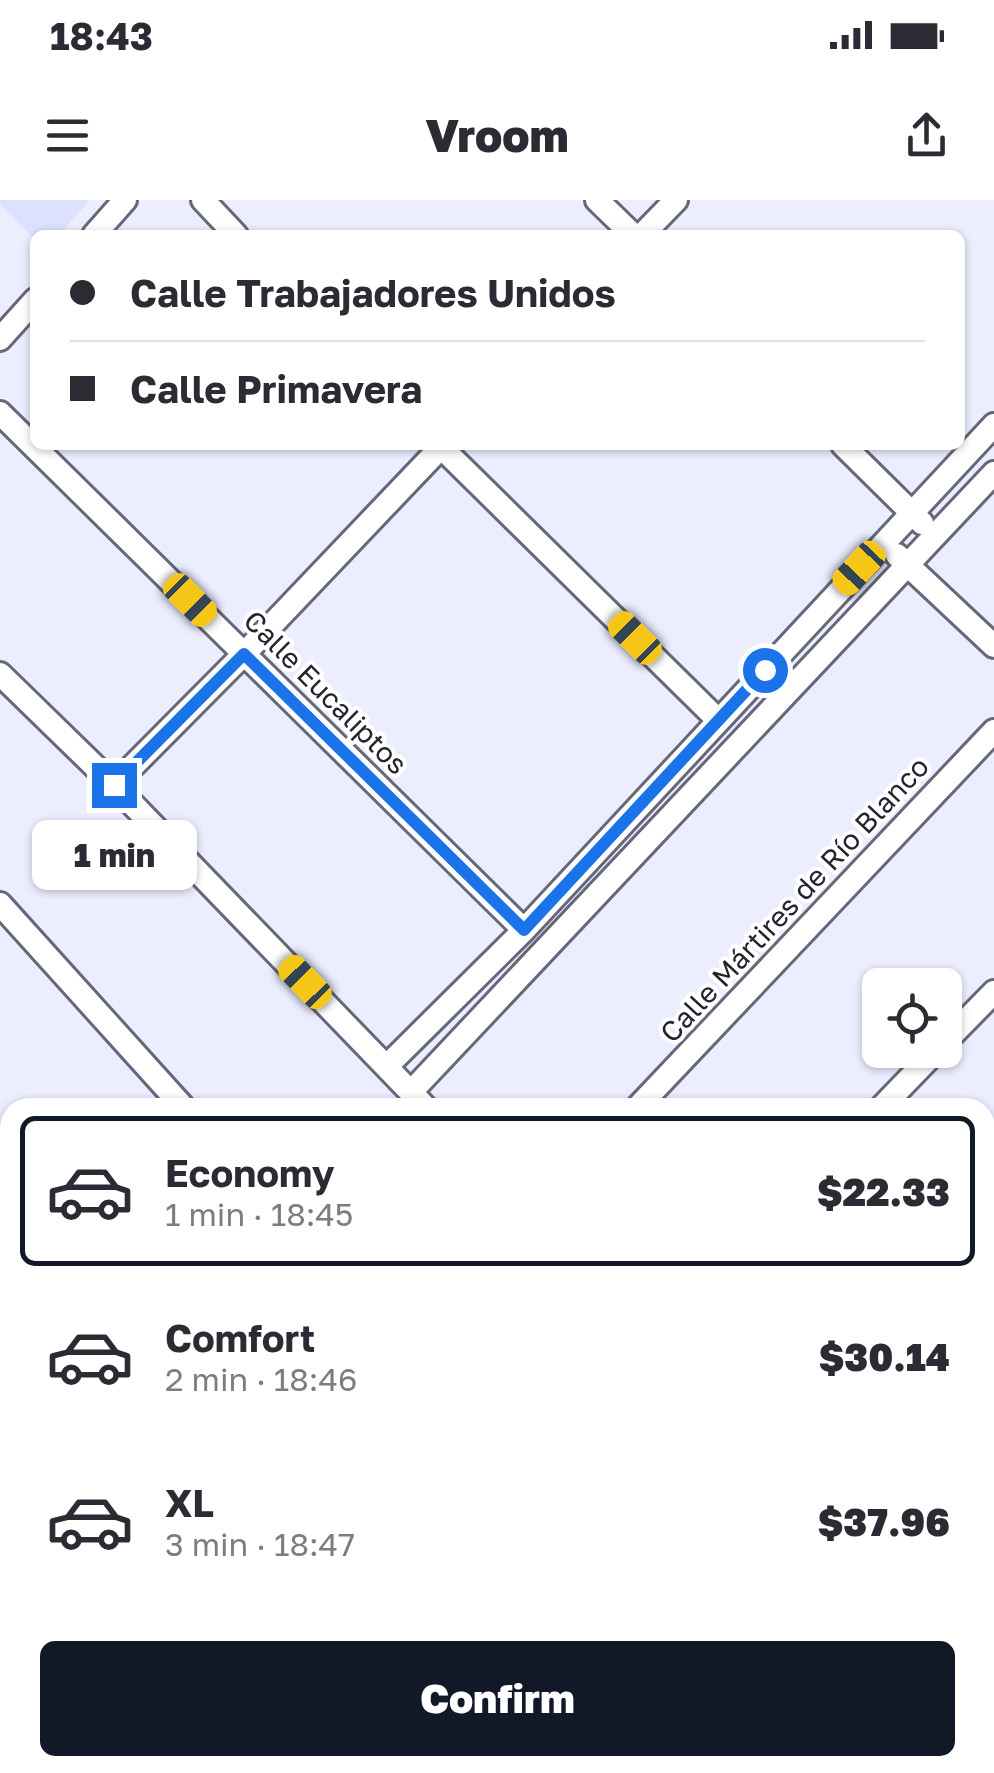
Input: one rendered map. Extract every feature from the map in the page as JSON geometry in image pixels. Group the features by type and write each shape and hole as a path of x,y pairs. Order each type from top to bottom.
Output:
{"street":[{"path":"98,230 125,200"},
{"path":"202,200 231,230"},
{"path":"597,200 628,230"},
{"path":"647,230 676,200"},
{"path":"0,339 30,306"},
{"name":"Calle Eucaliptos","path":"0,413 30,443"},
{"path":"386,1066 524,930 994,424"},
{"name":"Calle Eucaliptos","path":"37,450 524,930"},
{"path":"114,785 437,450"},
{"path":"445,450 718,720"},
{"path":"849,450 936,536"},
{"path":"420,1098 994,473"},
{"path":"883,542 994,646"},
{"path":"0,674 114,785 416,1098"},
{"name":"Calle Mártires de Río Blanco","path":"646,1098 994,731"},
{"path":"0,904 175,1098"},
{"path":"962,1025 994,992"},
{"path":"891,1098 920,1068"}],"shaded area":[{"path":"0,200 90,200 63,230 30,230 30,234 0,205"}],"route":[{"path":"114,785 244,654 524,930 765,670"}]}
